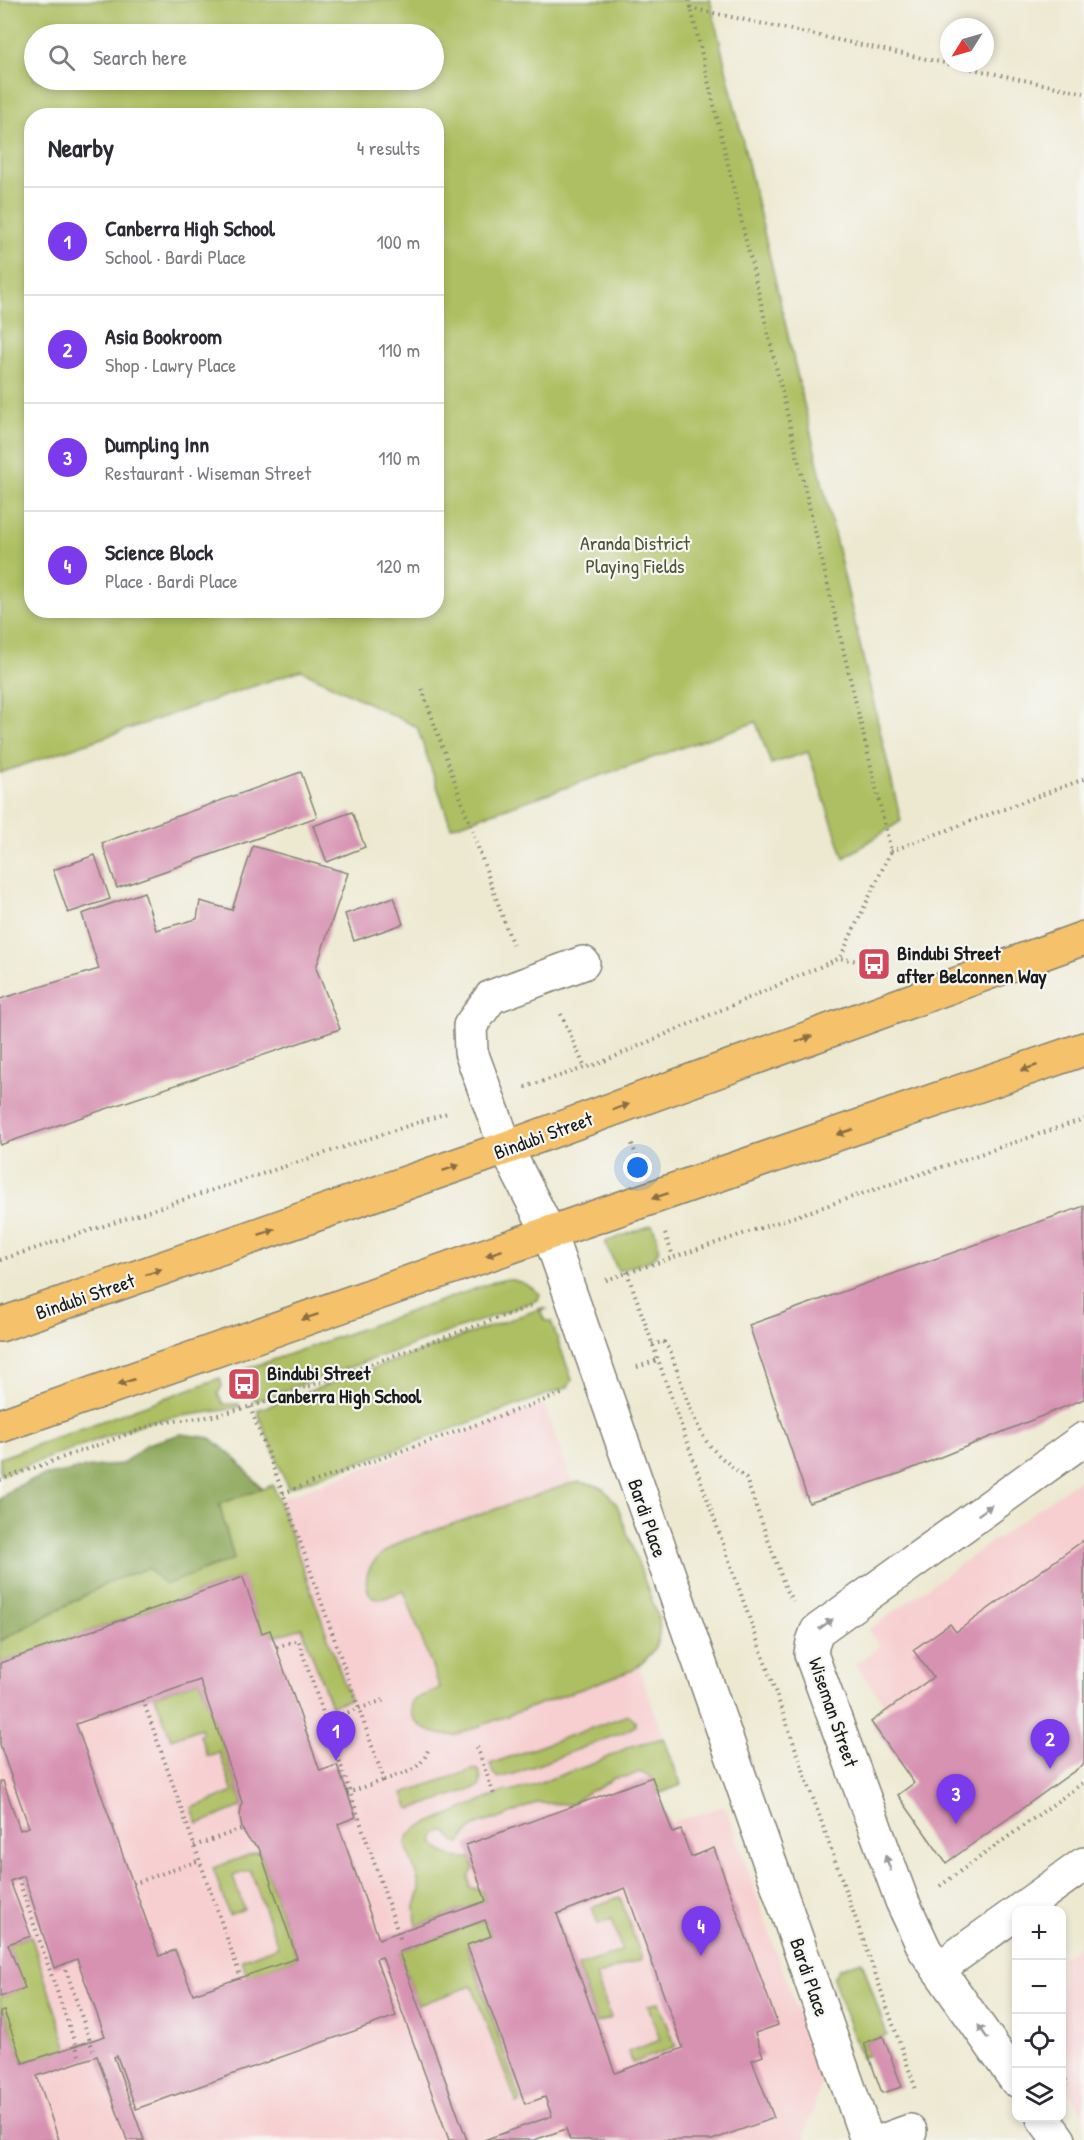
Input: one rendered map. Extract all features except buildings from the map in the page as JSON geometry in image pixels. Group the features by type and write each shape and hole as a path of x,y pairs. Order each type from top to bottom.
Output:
{"main road":[{"path":"1053,949 1084,932"},
{"name":"Bindubi Street","path":"0,1325 506,1148 1084,938"},
{"path":"0,1426 549,1233 1084,1049"}],"street":[{"name":"Bardi Place","path":"583,963 491,997 470,1026 471,1052 506,1148 549,1233 867,2140"},
{"name":"Wiseman Street","path":"1012,2073 925,1950 902,1901 812,1654 813,1642 817,1631 1084,1439"},
{"path":"1027,1906 1084,1864"},
{"path":"938,1969 1012,1917"},
{"path":"1046,2122 1059,2140"}],"path":[{"path":"688,0 891,850 840,958"},
{"path":"690,8 1084,93"},
{"path":"422,689 516,954 533,951 585,1068"},
{"path":"891,850 1084,779"},
{"path":"0,1260 600,1063 840,958 874,963"},
{"path":"627,1272 920,2100"},
{"path":"283,1493 658,1360"},
{"path":"250,1407 283,1493 384,1780"},
{"path":"277,1647 298,1640 348,1793 401,1941"},
{"path":"325,1720 387,1699"},
{"path":"143,1700 241,1978"},
{"path":"477,1747 494,1795"},
{"path":"348,1793 418,1766 424,1760 428,1750"},
{"path":"195,1846 242,1829"},
{"path":"133,1884 200,1860"},
{"path":"18,1878 79,2055"},
{"path":"64,1964 93,2050"}],"shaded area":[{"path":"544,1404 681,1785 658,1794 669,1823 725,1806 822,2082 805,2135 807,2140 0,2140 0,1645 219,1504 273,1485 279,1499"},
{"path":"1084,1476 1084,1764 946,1863 914,1783 871,1722 888,1709 855,1664 880,1646 868,1630"},
{"path":"1084,1942 1084,2114 1066,2089 1066,1955"}],"green space":[{"name":"Aranda District Playing Fields","path":"0,0 710,0 901,821 844,858 808,752 771,764 756,722 451,827 417,727 301,670 0,773"},
{"path":"652,1225 659,1247 657,1253 647,1261 618,1271 605,1242"},
{"path":"507,1279 521,1282 532,1288 540,1294 538,1300 255,1401 244,1370"},
{"path":"542,1308 546,1309 540,1311 545,1321 551,1321 572,1380 568,1387 288,1488 257,1410"},
{"path":"220,1378 222,1386 218,1394 223,1404 239,1404 239,1407 144,1423 0,1475 0,1458"},
{"path":"181,1434 211,1438 238,1461 262,1489 219,1504 234,1559 165,1585 148,1568 113,1580 0,1641 0,1499 13,1488 43,1476 122,1464 147,1444"},
{"path":"579,1482 601,1488 617,1505 659,1620 659,1636 654,1649 646,1660 633,1670 455,1735 439,1734 424,1728 413,1717 411,1701 440,1688 404,1591 381,1599 372,1597 368,1592 367,1574 375,1560 388,1549 403,1541"},
{"path":"273,1485 350,1699 331,1706 302,1628 273,1637 270,1631 262,1633 242,1577 0,1663 0,1641 113,1580 148,1568 234,1559 219,1504"},
{"path":"200,1680 242,1802 241,1807 198,1824 192,1808 233,1792 219,1752 207,1756 200,1735 203,1733 201,1728 171,1739 155,1696"},
{"path":"628,1715 635,1721 635,1726 626,1731 514,1774 498,1778 493,1773 490,1764"},
{"path":"664,1738 681,1785 658,1794 652,1777 639,1772 614,1778 571,1804 536,1803 501,1818 481,1823 471,1828 460,1843 455,1842 448,1833 441,1831 435,1835 433,1842 444,1853 454,1857 471,1858 474,1868 469,1877 470,1887 482,1891 486,1901 416,1926 415,1906 420,1890 406,1845 407,1837 417,1828 505,1791 530,1786 595,1763 631,1746"},
{"path":"475,1769 479,1771 481,1781 479,1787 411,1809 408,1807 403,1793"},
{"path":"260,1851 297,1958 247,1976 242,1960 278,1946 250,1870 233,1876 244,1909 229,1915 213,1868"},
{"path":"620,1897 642,1959 596,1976 611,2018 597,2023 578,1966 622,1951 612,1919 598,1924 592,1907"},
{"path":"485,1920 491,1936 467,1946 521,2102 517,2104 472,1986 418,2005 399,1952"},
{"path":"31,1936 68,2049 23,2063 4,2011 0,2012 0,1997 24,1988 8,1944"},
{"path":"862,1961 887,2035 864,2043 869,2055 861,2058 833,1978 839,1969"},
{"path":"659,2002 676,2047 632,2063 628,2052 660,2040 648,2006"}],"place":[{"name":"Bindubi Street after Belconnen Way","path":"874,964"},
{"name":"Bindubi Street Canberra High School","path":"244,1384"},
{"name":"Canberra High School","path":"336,1761"},
{"name":"Asia Bookroom","path":"1050,1769"},
{"name":"Dumpling Inn","path":"956,1824"},
{"name":"Science Block","path":"701,1956"}]}
